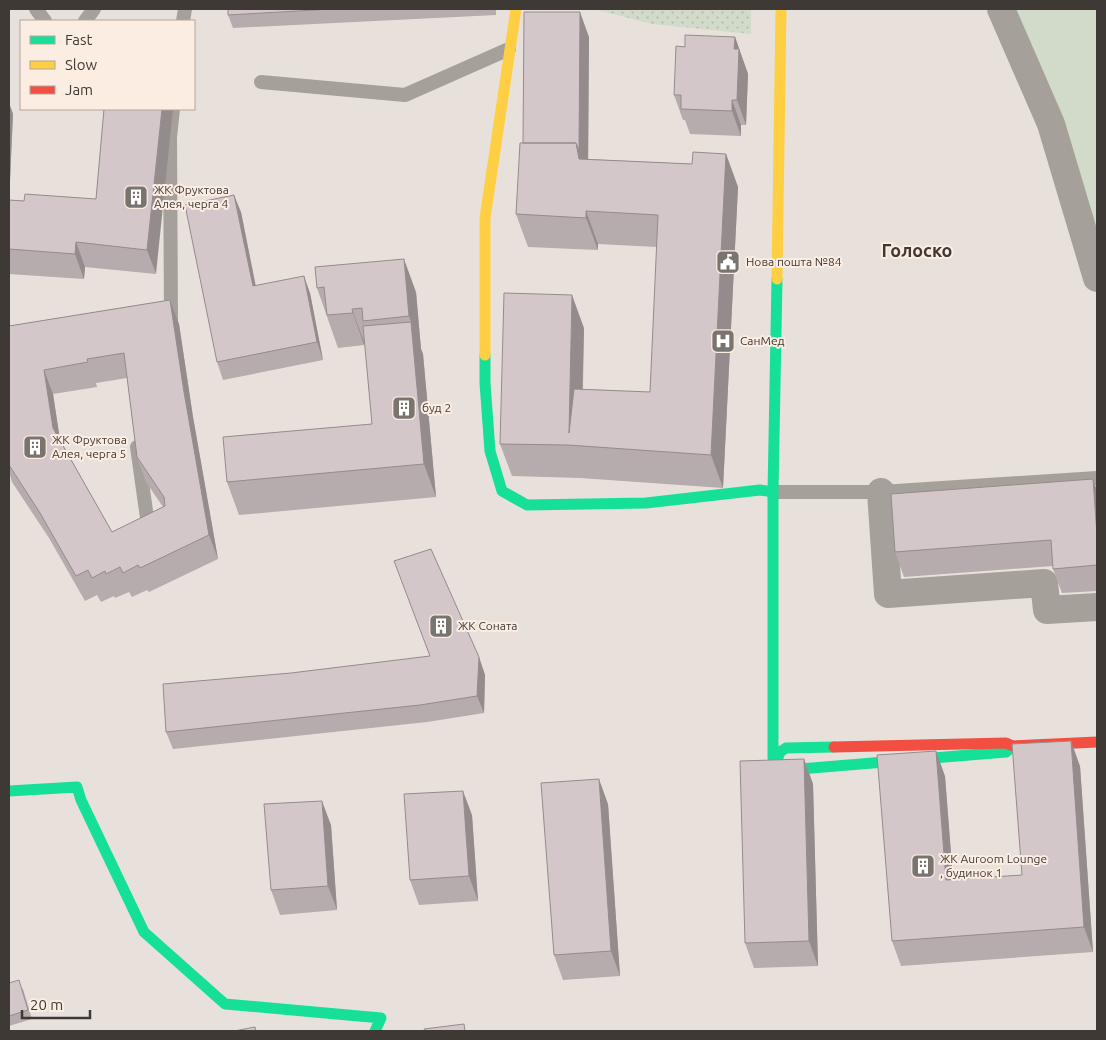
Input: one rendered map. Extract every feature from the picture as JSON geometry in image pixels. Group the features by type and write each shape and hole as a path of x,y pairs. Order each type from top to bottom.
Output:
{"street":[{"path":"516,9 485,218 485,383 490,451 502,491 527,505 646,504 760,490 773,492"},
{"path":"781,9 773,492 773,758 776,758 779,765 783,768 800,769 1006,752 1013,746"},
{"path":"1001,9 1052,124 1097,278"},
{"path":"881,492 888,594 1044,583 1047,610 1097,607"},
{"path":"776,758 777,753 786,748 1006,743 1013,746 1097,742"},
{"path":"9,791 77,787 81,800 144,932 225,1004 381,1018 374,1031"}],"lane":[{"path":"36,9 45,20"},
{"path":"86,20 94,9"},
{"path":"261,82 404,94 509,49"},
{"path":"166,332 171,325 170,137 173,110"},
{"path":"136,437 150,540"},
{"path":"773,492 881,492 1097,478"}],"green space":[{"path":"594,9 751,9 751,34 652,24"},
{"path":"1001,9 1097,9 1097,294 1086,268"}],"building":[{"path":"228,9 332,9 228,15"},
{"path":"524,12 580,12 579,151 576,143 523,143"},
{"path":"685,35 735,37 734,49 739,49 737,100 732,100 732,111 681,109 681,95 674,95 676,46 685,47"},
{"path":"104,110 162,110 147,250 76,242 75,254 9,249 9,200 24,201 25,194 96,199"},
{"path":"520,143 576,143 579,159 692,164 693,152 726,154 711,455 568,445 500,444 504,293 572,295 569,433 574,389 650,392 658,215 586,211 586,218 516,214"},
{"path":"234,195 253,286 304,276 317,342 217,362 185,205"},
{"path":"404,259 409,316 363,321 362,308 352,309 353,313 327,315 324,287 317,288 315,267"},
{"path":"170,300 209,535 140,568 138,565 123,573 120,567 106,574 105,571 92,578 88,570 76,576 40,513 9,465 9,326","holes":["124,353 137,457 164,497 165,506 112,532 53,428 44,370 88,362 87,359"]},
{"path":"411,322 424,464 227,482 223,437 372,424 363,326"},
{"path":"1093,479 1097,565 1053,569 1051,540 895,552 891,494"},
{"name":"ЖК Соната","path":"431,549 479,657 477,696 420,705 166,732 163,684 291,673 430,656 394,561"},
{"name":"ЖК Auroom Lounge , будинок 1","path":"1071,741 1084,927 892,941 877,755 936,751 946,880 1022,875 1012,744"},
{"path":"804,759 809,941 745,943 740,761"},
{"path":"599,779 611,951 554,955 541,783"},
{"path":"463,791 469,876 410,880 404,794"},
{"path":"322,801 328,886 271,890 264,804"},
{"path":"19,980 28,1010 9,1016 9,983"},
{"path":"464,1024 465,1031 425,1031 424,1029"},
{"path":"255,1027 256,1031 234,1031"}],"traffic: fast":[{"path":"776,758 773,758 773,492 777,279"},
{"path":"485,355 490,451 502,491 527,505 646,503 760,490 773,492"},
{"path":"834,747 786,748 780,752 777,760 781,766 790,769 800,769 1006,752 1013,746"},
{"path":"9,791 77,787 81,800 144,932 225,1004 381,1018 375,1031"}],"traffic: slow":[{"path":"485,355 485,218 516,9"},
{"path":"777,279 781,9"}],"traffic: jam":[{"path":"834,747 1006,743 1013,746 1097,742"}],"place":[{"name":"ЖК Фруктова Алея, черга 4","path":"136,197"},
{"name":"Нова пошта №84","path":"728,262"},
{"name":"СанМед","path":"723,341"},
{"name":"буд 2","path":"404,408"},
{"name":"ЖК Фруктова Алея, черга 5","path":"35,447"},
{"name":"ЖК Соната","path":"441,626"},
{"name":"ЖК Auroom Lounge , будинок 1","path":"923,866"}],"district":[{"name":"Голоско","path":"917,251"}]}
